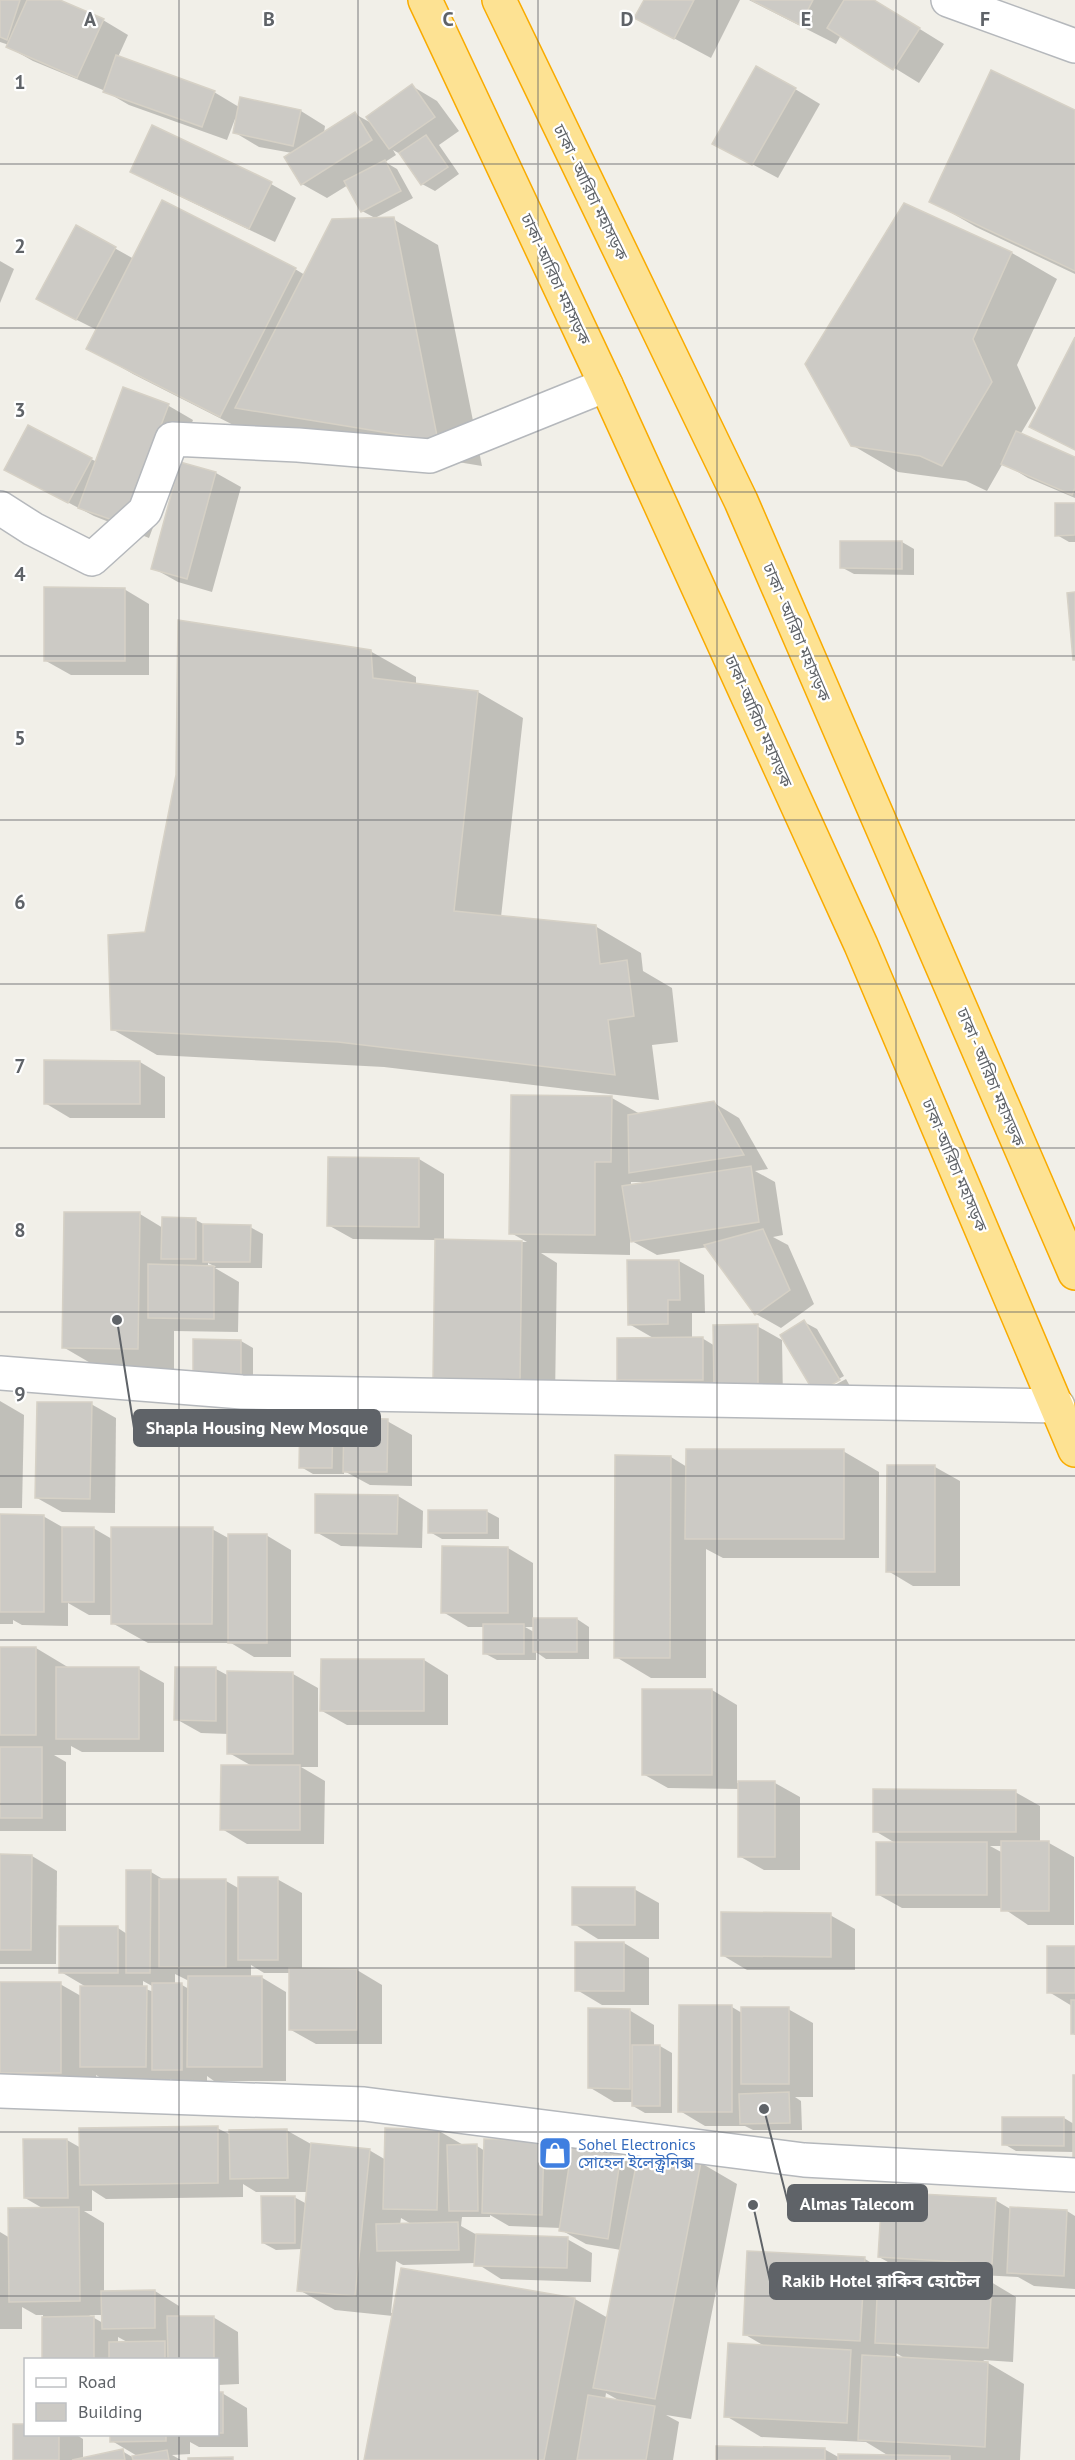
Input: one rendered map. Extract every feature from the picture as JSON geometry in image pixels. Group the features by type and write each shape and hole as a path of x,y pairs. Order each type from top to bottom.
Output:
{"highway":[{"name":"ঢাকা-আরিচা মহাসড়ক","path":"425,0 606,385 861,945 1075,1450"},
{"name":"ঢাকা - আরিচা মহাসড়ক","path":"499,0 741,501 1075,1273"}],"street":[{"path":"948,0 1075,46"},
{"path":"0,508 33,529 92,559 145,511 172,439 298,445 430,456 606,385"},
{"path":"0,1373 242,1392 1058,1406"},
{"path":"0,2091 364,2104 804,2160 1075,2175"}],"building":[{"path":"0,0 20,0 7,40 0,37"},
{"path":"27,0 60,0 104,19 77,78 6,47"},
{"path":"644,0 694,0 674,39 634,18"},
{"path":"751,0 813,0 800,25"},
{"path":"844,0 874,0 920,28 893,70 827,28"},
{"path":"116,55 215,91 202,127 103,92"},
{"path":"756,66 796,88 752,165 712,144"},
{"path":"991,70 1075,110 1075,271 929,202"},
{"path":"412,84 435,117 389,149 366,117"},
{"path":"240,97 301,110 293,146 233,133"},
{"path":"355,112 372,140 301,185 284,157"},
{"path":"152,125 272,182 249,229 130,172"},
{"path":"426,135 448,167 421,185 399,153"},
{"path":"385,160 401,191 361,212 344,181"},
{"path":"162,200 296,268 220,417 86,349"},
{"path":"904,203 1012,252 973,339 992,382 942,466 920,456 851,446 805,364"},
{"path":"394,217 438,441 235,408 332,219"},
{"path":"76,225 116,247 76,320 36,299"},
{"path":"1075,337 1075,450 1029,427"},
{"path":"123,387 169,404 124,524 78,508"},
{"path":"28,425 92,458 68,503 4,470"},
{"path":"1016,431 1075,457 1075,488 1072,495 1001,464"},
{"path":"180,462 216,472 187,579 151,569"},
{"path":"1055,503 1075,503 1075,535 1055,536"},
{"path":"840,541 902,541 902,569 840,568"},
{"path":"44,587 125,588 125,661 44,661"},
{"path":"1075,592 1075,660 1073,660 1067,593"},
{"path":"178,620 371,650 373,678 478,691 454,911 596,925 600,964 627,960 634,1016 608,1020 615,1075 338,1042 111,1030 108,935 145,932 176,775"},
{"path":"44,1060 140,1061 140,1104 44,1104"},
{"path":"511,1095 612,1096 611,1162 595,1162 595,1235 509,1234"},
{"path":"714,1101 744,1155 629,1173 628,1115"},
{"path":"328,1157 419,1158 419,1227 327,1226"},
{"path":"751,1166 759,1222 631,1242 622,1186"},
{"path":"64,1212 140,1212 138,1349 62,1348"},
{"path":"162,1217 196,1218 196,1259 161,1259"},
{"path":"203,1224 251,1225 250,1262 203,1262"},
{"path":"763,1229 790,1290 755,1315 704,1245"},
{"path":"435,1239 522,1241 520,1379 433,1378"},
{"path":"627,1260 679,1260 680,1300 668,1300 668,1324 628,1325"},
{"path":"148,1264 214,1266 214,1319 148,1318"},
{"path":"804,1320 840,1380 815,1394 780,1335"},
{"path":"758,1324 758,1386 714,1387 713,1325"},
{"path":"703,1337 703,1380 617,1380 617,1338"},
{"path":"193,1339 241,1340 241,1375 193,1375"},
{"path":"37,1402 92,1402 90,1499 35,1498"},
{"path":"300,1411 333,1411 332,1468 299,1468"},
{"path":"344,1418 388,1419 387,1472 343,1472"},
{"path":"686,1449 844,1449 844,1539 685,1539"},
{"path":"615,1455 671,1456 670,1658 614,1658"},
{"path":"887,1465 935,1465 935,1572 886,1572"},
{"path":"315,1494 398,1495 397,1534 315,1533"},
{"path":"428,1510 487,1510 487,1533 428,1533"},
{"path":"0,1514 44,1515 44,1612 0,1612"},
{"path":"62,1527 94,1527 94,1602 62,1602"},
{"path":"111,1527 213,1527 212,1624 111,1624"},
{"path":"228,1534 267,1534 267,1643 228,1643"},
{"path":"442,1546 508,1547 508,1613 441,1613"},
{"path":"533,1618 577,1618 577,1652 533,1652"},
{"path":"483,1624 524,1624 524,1654 483,1654"},
{"path":"0,1647 36,1647 36,1735 0,1735"},
{"path":"321,1659 424,1659 424,1711 320,1711"},
{"path":"56,1667 139,1667 139,1739 56,1739"},
{"path":"175,1667 216,1667 216,1721 174,1720"},
{"path":"227,1671 293,1672 293,1754 227,1754"},
{"path":"642,1689 712,1689 712,1775 642,1775"},
{"path":"0,1747 42,1747 42,1818 0,1818"},
{"path":"221,1765 300,1765 300,1830 220,1830"},
{"path":"738,1781 775,1781 775,1857 738,1857"},
{"path":"873,1789 1016,1790 1016,1832 873,1832"},
{"path":"1001,1841 1049,1841 1049,1911 1001,1911"},
{"path":"876,1842 987,1842 987,1895 876,1895"},
{"path":"0,1854 32,1855 31,1950 0,1950"},
{"path":"126,1870 151,1870 150,1973 126,1973"},
{"path":"238,1877 278,1877 278,1960 238,1960"},
{"path":"159,1879 226,1879 226,1967 159,1967"},
{"path":"572,1887 635,1887 635,1925 572,1925"},
{"path":"721,1912 831,1913 831,1957 721,1956"},
{"path":"59,1926 118,1926 118,1973 59,1973"},
{"path":"575,1942 624,1942 624,1991 575,1991"},
{"path":"1047,1946 1075,1946 1075,1993 1047,1993"},
{"path":"289,1968 357,1969 357,2030 289,2030"},
{"path":"188,1976 262,1976 262,2067 187,2067"},
{"path":"0,1982 61,1982 61,2073 0,2073"},
{"path":"152,1983 182,1983 182,2070 152,2070"},
{"path":"80,1986 147,1986 146,2067 80,2067"},
{"path":"1071,2000 1075,2000 1075,2034 1071,2034"},
{"path":"679,2005 732,2005 732,2112 678,2112"},
{"path":"741,2007 789,2007 789,2084 741,2084"},
{"path":"588,2008 630,2009 630,2089 588,2088"},
{"path":"632,2045 660,2045 660,2106 632,2106"},
{"path":"1073,2075 1075,2075 1075,2161 1073,2161"},
{"path":"789,2092 790,2123 740,2124 739,2094"},
{"path":"1002,2117 1064,2117 1064,2146 1002,2145"},
{"path":"218,2126 218,2183 80,2185 79,2128"},
{"path":"385,2128 439,2130 437,2210 383,2209"},
{"path":"287,2129 288,2178 230,2179 229,2130"},
{"path":"23,2139 67,2139 68,2198 24,2198"},
{"path":"484,2139 544,2141 542,2215 482,2213"},
{"path":"311,2143 370,2149 355,2296 297,2291"},
{"path":"477,2144 478,2211 449,2211 447,2145"},
{"path":"572,2147 621,2155 608,2239 559,2231"},
{"path":"639,2150 701,2162 655,2399 593,2388"},
{"path":"882,2192 996,2198 992,2264 878,2257"},
{"path":"261,2196 295,2196 295,2243 262,2243"},
{"path":"79,2207 80,2301 9,2302 8,2208"},
{"path":"1010,2207 1067,2210 1064,2276 1007,2273"},
{"path":"458,2222 459,2250 377,2251 376,2224"},
{"path":"476,2234 568,2237 567,2268 474,2266"},
{"path":"747,2251 865,2257 860,2341 743,2335"},
{"path":"401,2268 575,2298 544,2460 364,2460"},
{"path":"878,2275 992,2281 988,2348 875,2343"},
{"path":"155,2290 155,2328 102,2329 101,2291"},
{"path":"94,2316 94,2358 42,2358 42,2317"},
{"path":"167,2316 214,2316 214,2358 168,2358"},
{"path":"165,2341 165,2358 109,2358 109,2342"},
{"path":"728,2343 851,2350 847,2423 724,2417"},
{"path":"862,2355 988,2362 985,2447 858,2440"},
{"path":"219,2392 223,2392 223,2433 219,2433"},
{"path":"588,2395 655,2406 646,2460 577,2460"},
{"path":"13,2424 24,2424 24,2436 59,2436 59,2460 13,2460"},
{"path":"110,2436 166,2436 166,2441 110,2442"},
{"path":"716,2446 825,2448 825,2460 716,2460"},
{"path":"123,2449 125,2460 72,2460"},
{"path":"167,2450 169,2460 133,2460 132,2456"},
{"path":"838,2454 950,2456 950,2460 838,2460"},
{"path":"233,2457 233,2460 188,2460 188,2458"}],"place":[{"name":"Shapla Housing New Mosque","path":"117,1320"},
{"name":"Almas Talecom","path":"764,2109"},
{"name":"Sohel Electronics সোহেল ইলেক্ট্রনিক্স","path":"555,2153"},
{"name":"Rakib Hotel রাকিব হোটেল","path":"753,2205"}]}
